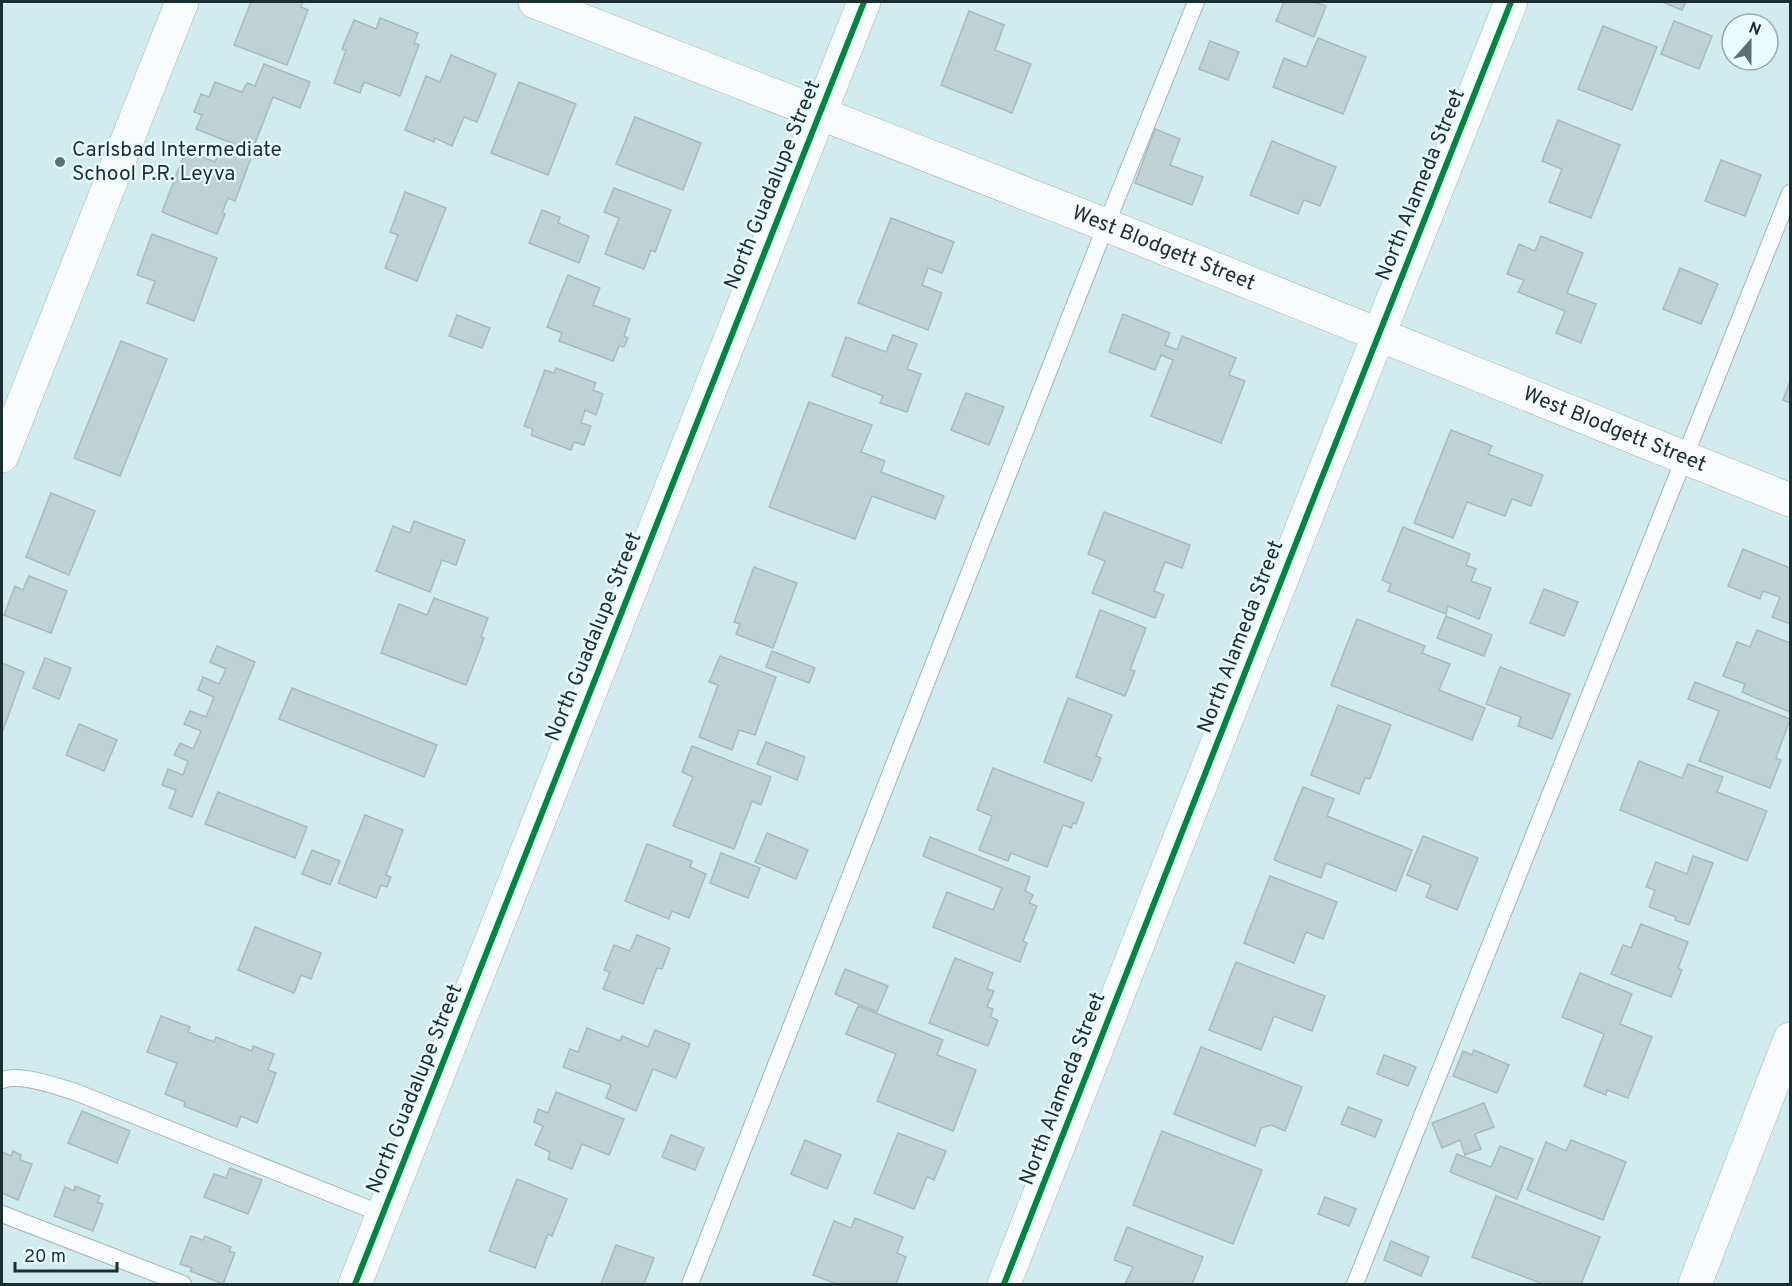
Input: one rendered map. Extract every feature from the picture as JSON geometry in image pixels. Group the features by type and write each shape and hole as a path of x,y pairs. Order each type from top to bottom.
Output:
{"street":[{"path":"2,456 182,2"},
{"name":"West Blodgett Street","path":"535,2 1106,225 1791,500"},
{"name":"North Guadalupe Street","path":"354,1284 864,2"},
{"name":"North Alameda Street","path":"1004,1284 1511,2"},
{"path":"1695,1284 1791,1039"}],"lane":[{"path":"690,1284 1106,225 1196,2"},
{"path":"1355,1284 1791,193"},
{"path":"2,1080 9,1077 73,1091 382,1214"},
{"path":"2,1214 183,1284"}],"building":[{"path":"251,2 303,2 301,7 308,10 287,65 234,45"},
{"path":"1284,2 1315,2 1326,6 1314,37 1276,21"},
{"path":"1662,2 1686,2 1682,10"},
{"path":"969,11 1004,25 995,50 1031,64 1012,113 941,85"},
{"path":"380,18 418,33 414,43 419,45 400,96 364,82 360,93 334,83 346,50 342,49 354,20 376,29"},
{"path":"1674,21 1712,36 1699,69 1661,54"},
{"path":"1603,26 1657,47 1632,110 1578,89"},
{"path":"1318,38 1366,57 1343,114 1273,87 1284,58 1306,67"},
{"path":"1210,41 1239,52 1228,80 1199,69"},
{"path":"451,55 496,74 477,122 464,117 452,146 435,138 434,142 405,130 426,76 440,82"},
{"path":"264,64 310,82 300,108 273,97 252,151 196,129 202,115 194,112 201,94 209,97 215,82 242,92 247,83 255,86"},
{"path":"519,82 576,104 548,175 491,153"},
{"path":"635,117 701,143 683,190 616,164"},
{"path":"1558,120 1620,145 1591,218 1549,202 1562,169 1542,161"},
{"path":"1155,129 1180,139 1170,165 1203,177 1192,205 1135,183"},
{"path":"1272,141 1336,167 1320,206 1304,200 1298,214 1250,195"},
{"path":"221,147 251,158 235,201 228,198 222,213 225,214 217,234 162,212 186,150 215,162"},
{"path":"1721,160 1761,175 1745,216 1705,201"},
{"path":"614,188 671,210 655,252 651,250 644,269 605,254 619,218 604,212"},
{"path":"405,192 446,208 417,281 385,268 398,235 390,232"},
{"path":"542,210 560,217 558,223 589,236 579,263 529,243"},
{"path":"891,218 954,242 942,273 928,268 922,285 942,293 928,330 858,303"},
{"path":"152,234 217,258 194,321 147,303 155,281 137,275"},
{"path":"1541,236 1583,253 1567,293 1596,304 1581,343 1556,333 1565,311 1518,292 1524,280 1507,274 1519,244 1535,251"},
{"path":"1680,268 1718,284 1701,324 1663,309"},
{"path":"568,275 600,288 593,305 630,319 624,336 628,338 624,347 619,346 613,361 559,341 562,333 547,327"},
{"path":"1123,314 1170,333 1165,345 1177,350 1182,336 1236,358 1229,375 1245,381 1221,443 1151,416 1173,360 1161,355 1155,370 1109,352"},
{"path":"457,315 490,328 482,348 449,336"},
{"path":"893,335 917,344 907,369 921,374 907,412 880,403 883,396 832,376 846,337 886,352"},
{"path":"121,341 167,359 120,476 74,458"},
{"path":"556,368 596,383 593,390 603,394 596,415 585,410 581,423 591,426 584,445 574,442 571,450 531,435 533,429 524,426 545,370 554,373"},
{"path":"1790,381 1790,403 1783,400"},
{"path":"966,393 1004,407 989,445 951,430"},
{"path":"809,402 872,425 861,452 885,461 881,472 944,496 935,519 872,496 855,539 769,507"},
{"path":"1451,430 1492,446 1488,454 1543,475 1531,506 1512,499 1505,516 1467,502 1453,538 1414,523"},
{"path":"51,493 95,511 69,575 26,557"},
{"path":"1104,512 1190,545 1182,568 1165,562 1154,591 1164,595 1155,618 1092,593 1105,561 1088,554"},
{"path":"414,521 465,540 456,565 442,560 430,592 376,571 393,526 410,533"},
{"path":"1403,527 1470,554 1466,565 1476,569 1471,581 1491,588 1479,619 1448,606 1446,614 1388,591 1391,584 1382,580"},
{"path":"1743,549 1790,568 1790,624 1772,617 1780,597 1763,591 1760,599 1728,586"},
{"path":"754,567 797,583 773,648 736,634 740,624 734,622"},
{"path":"29,576 67,591 51,633 4,615 15,586 23,590"},
{"path":"1544,589 1578,602 1564,636 1530,623"},
{"path":"434,598 488,618 481,637 484,638 466,685 381,653 399,604 427,615"},
{"path":"1100,610 1146,628 1130,670 1135,671 1125,696 1076,677"},
{"path":"1446,616 1492,635 1484,656 1437,638"},
{"path":"1357,619 1425,646 1422,653 1450,664 1439,690 1485,708 1472,740 1331,685"},
{"path":"1757,630 1790,643 1790,712 1742,692 1745,684 1723,676 1737,642 1750,647"},
{"path":"217,646 255,662 192,817 169,808 176,790 162,785 168,769 183,775 188,761 174,755 180,743 193,749 201,731 184,724 190,711 206,717 214,697 198,690 203,677 219,684 226,669 210,662"},
{"path":"772,651 815,668 809,683 766,667"},
{"path":"720,656 776,677 755,735 739,730 732,750 699,737 718,685 709,682"},
{"path":"45,658 71,668 59,699 33,688"},
{"path":"2,663 24,672 2,733"},
{"path":"1500,667 1570,694 1552,739 1518,726 1521,717 1486,704"},
{"path":"1695,682 1790,719 1776,758 1781,760 1770,788 1699,761 1719,711 1688,699"},
{"path":"292,688 437,745 424,777 279,719"},
{"path":"1068,698 1112,715 1096,756 1101,758 1092,781 1044,762"},
{"path":"1338,705 1391,725 1370,779 1365,778 1359,794 1311,775"},
{"path":"79,724 117,740 104,771 66,755"},
{"path":"766,742 805,757 797,780 757,764"},
{"path":"692,746 771,777 761,805 752,801 734,849 673,826 693,777 682,772"},
{"path":"1639,761 1682,778 1688,764 1723,777 1717,792 1767,811 1747,861 1620,810"},
{"path":"993,768 1084,803 1076,824 1073,823 1071,828 1063,825 1047,867 1011,853 1008,861 979,850 992,816 977,810"},
{"path":"1303,787 1334,799 1327,816 1412,850 1396,891 1326,863 1321,878 1274,860"},
{"path":"218,792 307,827 295,858 205,824"},
{"path":"365,815 403,830 386,875 391,877 387,887 381,885 376,898 338,883"},
{"path":"767,833 808,850 796,879 755,862"},
{"path":"1423,836 1478,858 1457,910 1426,897 1431,885 1407,875"},
{"path":"930,837 1030,877 1025,891 1033,895 1029,903 1037,906 1023,941 1027,943 1020,962 933,927 947,892 993,910 1002,888 923,856"},
{"path":"647,844 692,861 690,867 706,874 689,918 672,911 669,919 625,901"},
{"path":"312,850 340,861 330,885 302,874"},
{"path":"721,853 760,868 748,898 710,883"},
{"path":"1693,856 1713,863 1689,925 1675,920 1676,917 1649,907 1655,890 1646,887 1656,862 1687,874"},
{"path":"1270,876 1337,902 1323,939 1306,932 1294,963 1244,943"},
{"path":"1641,924 1688,942 1678,968 1682,970 1671,997 1611,974 1623,945 1631,948"},
{"path":"255,927 321,953 311,979 301,975 294,993 238,970"},
{"path":"637,935 670,948 662,969 657,968 643,1004 603,989 610,972 604,970 614,945 630,951"},
{"path":"955,958 993,973 987,989 994,991 987,1007 993,1009 990,1017 998,1020 988,1046 929,1023"},
{"path":"1236,962 1325,996 1312,1031 1274,1016 1261,1050 1209,1030"},
{"path":"845,969 888,986 877,1012 835,994"},
{"path":"1580,973 1632,994 1620,1024 1652,1037 1628,1098 1607,1090 1606,1095 1584,1086 1604,1034 1562,1017"},
{"path":"858,1006 943,1040 937,1055 976,1070 953,1131 877,1101 896,1054 846,1034"},
{"path":"161,1016 190,1027 188,1032 214,1042 216,1037 252,1051 253,1046 274,1054 268,1070 276,1073 257,1123 241,1116 237,1127 184,1106 185,1102 165,1094 177,1063 147,1052"},
{"path":"587,1028 620,1041 622,1036 648,1047 655,1030 690,1044 676,1078 653,1069 636,1111 606,1098 611,1085 563,1067 570,1049 578,1052"},
{"path":"1201,1047 1302,1087 1285,1131 1271,1125 1261,1128 1255,1146 1174,1114"},
{"path":"1474,1050 1509,1065 1497,1093 1453,1076 1463,1051 1472,1055"},
{"path":"1384,1055 1416,1067 1408,1086 1377,1074"},
{"path":"556,1092 624,1119 609,1155 582,1144 572,1169 548,1159 550,1152 535,1145 543,1126 534,1122 538,1109 548,1113"},
{"path":"1484,1103 1494,1127 1475,1134 1481,1149 1465,1155 1460,1140 1442,1148 1432,1123"},
{"path":"1348,1107 1382,1120 1375,1137 1341,1124"},
{"path":"82,1111 130,1131 117,1163 68,1143"},
{"path":"1162,1131 1262,1170 1233,1244 1133,1205"},
{"path":"898,1133 946,1151 934,1180 927,1177 914,1209 874,1193"},
{"path":"671,1135 704,1148 695,1170 662,1157"},
{"path":"805,1140 841,1155 827,1189 791,1174"},
{"path":"1571,1140 1626,1162 1603,1220 1527,1190 1546,1142 1566,1151"},
{"path":"1500,1146 1533,1159 1517,1199 1450,1172 1457,1154 1491,1167"},
{"path":"13,1151 21,1155 20,1160 32,1164 18,1200 2,1193 2,1152 11,1156"},
{"path":"230,1168 262,1180 248,1214 204,1197 214,1174 226,1178"},
{"path":"517,1179 567,1199 552,1236 548,1234 535,1268 489,1251"},
{"path":"75,1186 100,1196 97,1202 103,1204 93,1231 54,1216 65,1187 74,1191"},
{"path":"1496,1196 1600,1237 1581,1284 1543,1284 1472,1257"},
{"path":"1325,1197 1356,1209 1349,1226 1318,1214"},
{"path":"855,1218 903,1237 897,1253 906,1257 896,1284 837,1284 813,1275 834,1221 851,1228"},
{"path":"1127,1227 1203,1257 1192,1284 1125,1284 1133,1267 1114,1260"},
{"path":"191,1236 203,1240 205,1236 231,1247 229,1251 235,1253 223,1284 190,1271 192,1268 180,1264"},
{"path":"1391,1241 1429,1257 1421,1276 1384,1260"},
{"path":"616,1245 654,1258 644,1284 601,1284"}],"cycle path":[{"path":"355,1284 864,2"},
{"path":"1004,1284 1511,2"}],"place":[{"name":"Carlsbad Intermediate School P.R. Leyva","path":"60,162"}]}
